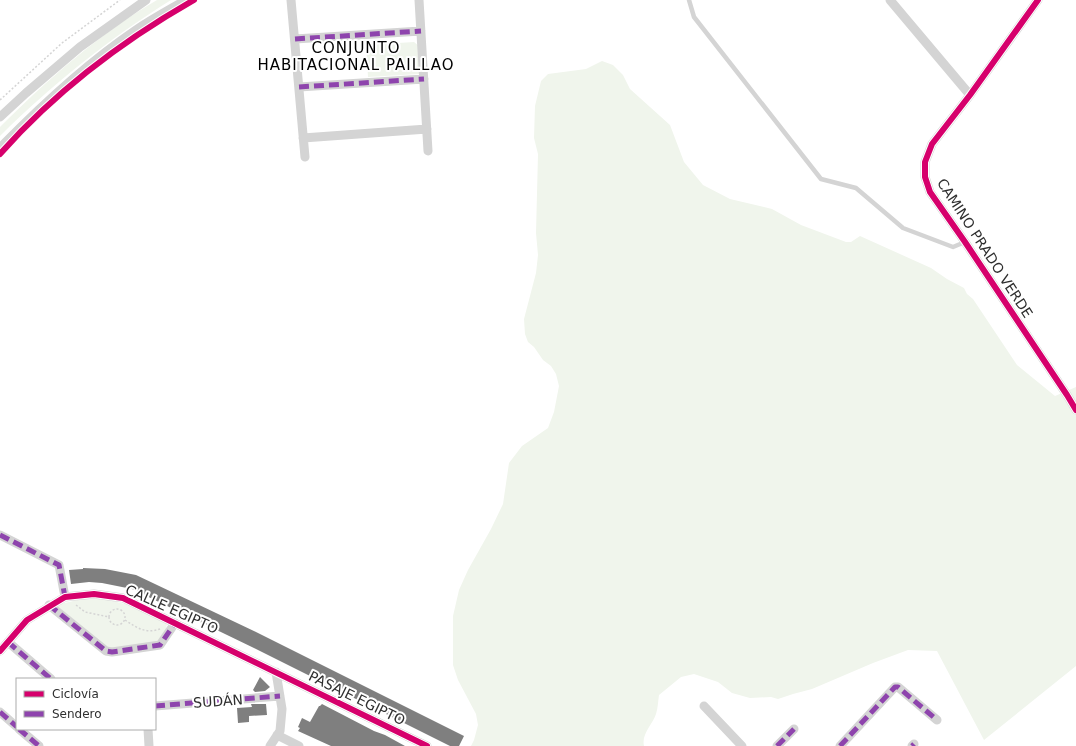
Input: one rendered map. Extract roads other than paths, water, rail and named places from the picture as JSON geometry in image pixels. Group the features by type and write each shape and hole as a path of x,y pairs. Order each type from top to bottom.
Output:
{"street":[{"path":"0,117 26,92 75,51 109,25 146,0"},
{"path":"0,148 33,113 84,69 136,30 186,0"},
{"path":"291,0 305,157"},
{"path":"419,0 428,151"},
{"path":"890,0 970,95"},
{"name":"CAMINO PRADO VERDE","path":"1038,0 970,95 932,144 927,156 925,170 927,185 930,192 965,242 1076,410"},
{"path":"295,39 421,31"},
{"path":"299,87 424,79"},
{"path":"303,138 427,129"},
{"path":"0,535 59,565 65,597"},
{"name":"CALLE EGIPTO","path":"0,651 26,620 49,605 65,597 94,594 123,598 276,672"},
{"path":"49,605 101,648 112,652 160,645 175,623"},
{"path":"8,642 50,678"},
{"path":"270,746 280,731 282,709 276,672"},
{"name":"PASAJE EGIPTO","path":"276,672 427,746"},
{"path":"840,746 895,687 898,687 937,720"},
{"name":"SUDÁN","path":"156,706 280,696"},
{"path":"704,706 742,746"},
{"path":"0,712 16,726"},
{"path":"777,746 794,729"},
{"path":"20,730 39,746"},
{"path":"148,730 149,746"},
{"path":"277,735 300,746"}],"lane":[{"path":"689,0 694,18 821,179 856,188 903,228 953,247 965,242"}],"district":[{"name":"CONJUNTO HABITACIONAL PAILLAO","path":"356,56"}]}
